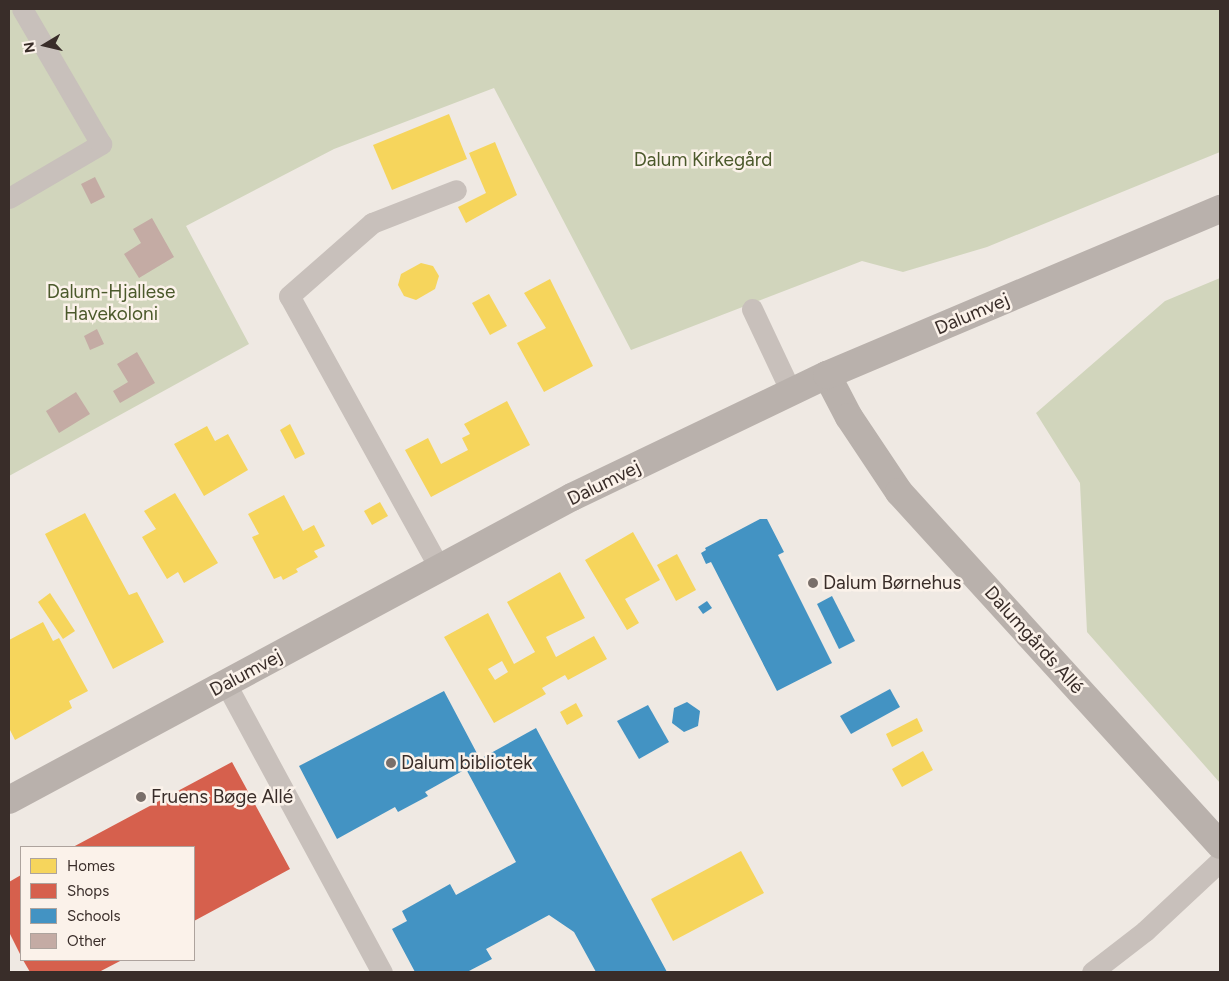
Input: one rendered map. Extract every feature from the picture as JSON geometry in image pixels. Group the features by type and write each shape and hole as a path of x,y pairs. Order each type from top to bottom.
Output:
{"street":[{"name":"Dalumvej","path":"9,800 572,497 791,392 1220,209"},
{"name":"Dalumgårds Allé","path":"828,376 856,428 899,492 1220,845"}],"lane":[{"path":"9,198 101,144 22,9"},
{"path":"440,569 289,296 372,223 456,190"},
{"path":"752,309 791,392"},
{"path":"226,684 382,972"},
{"path":"1092,972 1145,931 1220,861"}],"green space":[{"name":"Dalum Kirkegård","path":"9,9 1220,9 1220,152 987,247 903,272 862,261 631,350 494,88 334,149 186,226 249,344 9,476"},
{"path":"1220,278 1220,783 1087,632 1080,483 1036,413 1165,301"}],"building: Homes":[{"path":"449,114 467,159 392,190 373,145"},
{"path":"495,142 517,195 466,223 458,207 486,193 469,153"},
{"path":"421,263 433,266 439,276 435,289 416,300 404,296 398,285 401,274"},
{"path":"550,279 593,366 544,392 517,343 546,328 524,293"},
{"path":"489,294 507,326 490,335 472,303"},
{"path":"507,401 530,445 431,497 405,450 428,438 441,464 468,450 462,438 470,434 464,424"},
{"path":"290,424 305,454 295,459 280,430"},
{"path":"207,426 215,441 228,434 248,470 204,496 174,444"},
{"path":"175,493 218,563 184,583 178,572 167,579 142,537 156,529 144,511"},
{"path":"284,495 303,531 314,525 325,546 314,551 318,557 296,569 298,572 283,580 281,576 274,579 252,537 259,534 248,514"},
{"path":"380,502 388,516 372,525 364,511"},
{"path":"85,513 129,595 137,592 164,642 113,669 45,534"},
{"path":"633,532 660,580 625,599 639,623 627,630 585,560"},
{"path":"677,554 696,590 676,601 657,565"},
{"path":"560,572 585,618 546,637 556,657 594,636 607,659 568,680 565,675 542,688 546,694 494,723 444,637 488,613 514,664 535,652 507,602","holes":["502,661 508,672 495,680 488,669"]},
{"path":"50,593 75,631 63,639 38,602"},
{"path":"43,622 53,641 59,638 88,691 69,701 72,708 15,740 9,728 9,640"},
{"path":"576,703 583,716 567,725 560,712"},
{"path":"917,718 923,731 892,747 886,734"},
{"path":"923,751 933,770 902,787 892,769"},
{"path":"741,851 764,893 673,941 651,899"}],"building: Shops":[{"path":"232,762 290,869 195,920 195,846 75,846"},
{"path":"20,876 20,954 9,932 9,882"},
{"path":"24,961 120,961 99,972 30,972"}],"building: Schools":[{"path":"760,519 767,519 784,552 778,555 832,663 777,691 711,562 706,564 701,553 706,550 705,548"},
{"path":"832,596 855,641 839,649 817,604"},
{"path":"707,601 712,608 703,614 698,607"},
{"path":"890,689 900,707 851,734 840,716"},
{"path":"444,691 480,759 536,728 667,972 596,972 574,932 549,915 486,949 492,959 467,972 415,972 392,929 407,921 402,911 450,884 456,895 516,862 466,769 425,792 428,796 398,812 395,807 337,839 299,766"},
{"path":"687,702 700,711 698,726 684,732 672,723 674,708"},
{"path":"648,705 669,742 639,759 617,721"}],"building: Other":[{"path":"95,177 105,197 91,204 81,184"},
{"path":"152,218 174,257 139,278 124,254 141,243 133,229"},
{"path":"97,329 104,344 90,350 84,336"},
{"path":"137,352 155,383 120,403 113,391 128,382 117,364"},
{"path":"76,392 90,414 59,433 46,411"}],"place":[{"name":"Dalum Børnehus","path":"813,583"},
{"name":"Dalum bibliotek","path":"391,763"},
{"name":"Fruens Bøge Allé","path":"141,797"}],"park label":[{"name":"Dalum-Hjallese Havekoloni","path":"111,303"}]}
